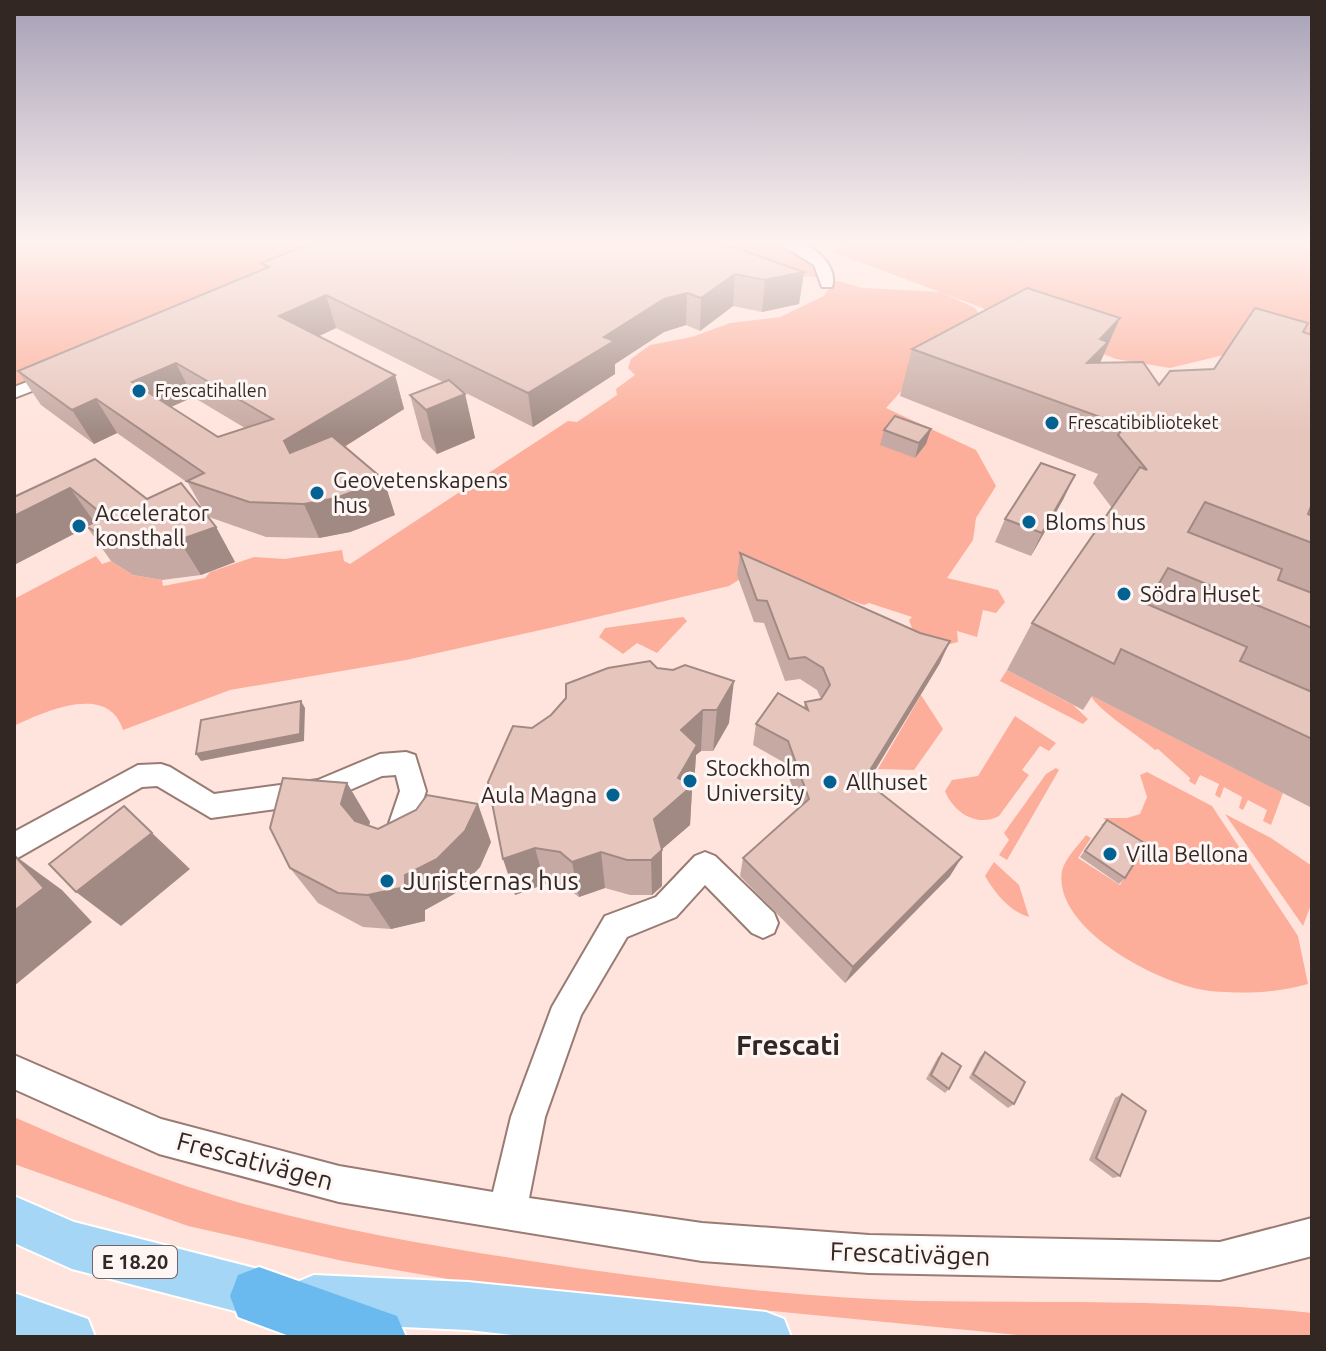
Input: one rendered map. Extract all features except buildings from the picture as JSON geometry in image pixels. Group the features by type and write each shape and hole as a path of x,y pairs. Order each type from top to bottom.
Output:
{"highway":[{"path":"259,1296 376,1337"}],"main road":[{"name":"E 18.20","path":"14,1219 72,1245 259,1296"},
{"path":"259,1296 468,1306 766,1337"},
{"path":"14,1318 70,1337"}],"street":[{"path":"14,393 75,368"},
{"path":"14,847 138,776 161,775 211,806 320,791 380,765 406,763 413,791 399,835"},
{"path":"507,1213 528,1117 568,1007 616,926 666,907 705,865 763,923"},
{"name":"Frescativägen","path":"14,1072 159,1136 339,1184 702,1242 869,1254 1220,1261 1312,1237"}],"shaded area":[{"path":"14,306 206,306 14,388"},
{"path":"803,306 971,306 979,314 942,346 886,408 976,450 996,486 976,518 973,540 947,578 998,590 1005,602 996,613 983,610 977,637 957,631 958,642 946,645 913,631 909,620 912,617 869,603 864,605 758,568 729,586 554,627 406,660 230,690 123,730 115,715 104,707 90,704 58,708 14,726 14,599 96,556 102,564 111,561 133,575 162,580 163,586 205,578 210,572 254,557 285,559 342,550 344,561 350,564 568,421 577,422 617,395 616,389 635,375 628,368 631,359 650,345 692,337 730,323 780,317"},
{"path":"977,306 1312,306 1312,392 1228,354 1170,368 1116,359"},
{"path":"683,617 687,621 657,653 637,643 623,654 599,637 605,628"},
{"path":"1007,670 1073,705 1088,719 1083,724 1000,681"},
{"path":"921,695 943,729 914,770 878,769"},
{"path":"1090,695 1283,793 1271,825 1263,821 1267,810 1248,800 1243,810 1239,808 1242,797 1224,787 1220,798 1215,795 1219,784 1200,775 1195,785 1189,781 1190,778 1158,749 1155,750 1111,716"},
{"path":"1015,716 1056,743 1049,751 1040,746 1022,770 1029,775 999,816 982,820 967,816 954,805 945,791 952,780 978,776"},
{"path":"1056,768 1059,770 1007,860 999,855 1009,840 1004,833 1046,774"},
{"path":"1147,772 1212,806 1298,936 1308,984 1248,992 1190,987 1140,966 1115,951 1092,934 1074,914 1064,893 1062,871 1066,861 1086,835 1091,838 1078,858 1120,885 1140,851 1101,825 1107,821 1103,818 1127,818 1140,814 1147,797 1140,775"},
{"path":"1225,814 1271,838 1312,866 1312,902 1303,926"},
{"path":"994,862 1019,885 1029,917 1009,906 985,876"},
{"path":"14,1117 128,1165 244,1204 368,1233 451,1248 662,1279 834,1297 1165,1304 1312,1313 1312,1337 1039,1337 454,1280 343,1261 188,1226 14,1164"}],"place":[{"name":"Frescatihallen","path":"139,391"},
{"name":"Frescatibiblioteket","path":"1052,423"},
{"name":"Geovetenskapens hus","path":"317,493"},
{"name":"Bloms hus","path":"1029,522"},
{"name":"Accelerator konsthall","path":"79,526"},
{"name":"Södra Huset","path":"1124,594"},
{"name":"Stockholm University","path":"690,781"},
{"name":"Allhuset","path":"830,782"},
{"name":"Aula Magna","path":"613,795"},
{"name":"Villa Bellona","path":"1110,854"},
{"name":"Juristernas hus","path":"387,881"}],"district":[{"name":"Frescati","path":"788,1045"}]}
